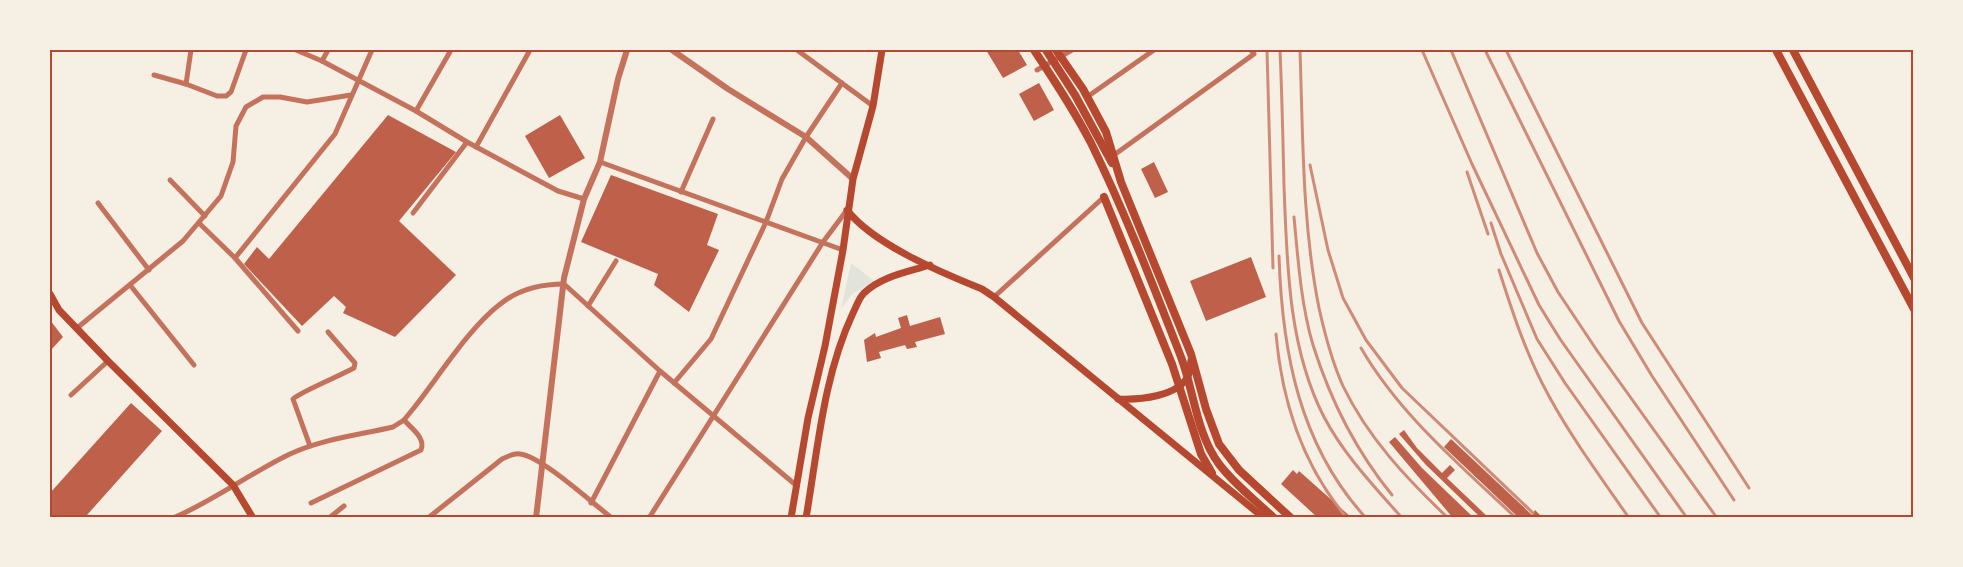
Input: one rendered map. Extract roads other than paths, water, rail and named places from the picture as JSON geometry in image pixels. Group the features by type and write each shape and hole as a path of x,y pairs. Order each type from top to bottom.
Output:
{"main road":[{"path":"791,518 808,418 821,367 843,250 853,179 873,106 882,50"},
{"path":"1034,50 1067,100 1111,186 1182,360 1205,438 1218,463 1274,518"},
{"path":"1046,50 1075,94 1113,160"},
{"path":"1776,50 1914,309"},
{"path":"1793,50 1914,278"},
{"path":"1058,53 1087,97 1106,132 1121,182 1191,354 1215,434 1225,453 1239,470 1291,518"},
{"path":"1104,197 1172,364 1198,448 1212,473"},
{"path":"847,210 861,226 905,254 994,297 1117,399 1212,473 1264,518"},
{"path":"806,518 832,375 845,330 862,295 874,285 894,275 930,265"},
{"path":"50,294 59,310 76,328 233,485 253,518"},
{"path":"1117,399 1145,399 1179,386 1189,375 1191,354"}],"street":[{"path":"186,84 191,50"},
{"path":"154,75 217,96 226,96 231,92 246,50"},
{"path":"296,50 322,61 416,111 467,142 558,191 584,199"},
{"path":"322,61 328,50"},
{"path":"235,258 335,134 372,50"},
{"path":"416,111 452,50"},
{"path":"476,147 530,50"},
{"path":"536,518 564,284 584,199 600,162 618,79 627,50"},
{"path":"672,50 728,89 806,137 853,179"},
{"path":"797,50 873,106"},
{"path":"1037,70 1058,53 1072,50"},
{"path":"1087,97 1154,50"},
{"path":"1113,160 1254,54 1251,50"},
{"path":"675,383 711,339 766,222 782,178 806,137 843,83"},
{"path":"76,328 183,241 221,196 233,162 236,126 246,107 263,97 280,97 306,102 351,95"},
{"path":"681,192 713,119"},
{"path":"413,213 467,142"},
{"path":"600,162 843,250"},
{"path":"170,180 205,216"},
{"path":"994,297 1104,197"},
{"path":"98,203 149,270"},
{"path":"649,518 715,417 823,242 847,210"},
{"path":"199,223 235,258 298,331"},
{"path":"588,306 616,261"},
{"path":"173,518 193,510 255,471 310,446 393,427 404,420 473,332 498,305 520,292 547,284 564,284 660,371 797,486"},
{"path":"130,285 194,364"},
{"path":"310,446 293,399 297,394 322,385 354,368 355,363 328,332"},
{"path":"71,395 108,361"},
{"path":"591,503 660,371"},
{"path":"310,503 421,450 422,440 404,420"},
{"path":"428,518 508,456 516,453 543,464 612,518"},
{"path":"329,518 344,506"}],"railway":[{"path":"1267,50 1273,268"},
{"path":"1280,50 1288,274 1296,333 1303,362 1312,390 1332,431 1360,470 1402,518"},
{"path":"1300,50 1304,179 1309,244 1319,308 1332,358 1353,405 1376,440 1403,473 1448,518"},
{"path":"1422,50 1472,164 1539,305 1560,339 1687,518"},
{"path":"1451,50 1537,253 1558,292 1598,352 1717,518"},
{"path":"1485,50 1619,321 1652,376 1734,500"},
{"path":"1506,50 1642,323 1749,488"},
{"path":"1310,165 1328,250 1343,298 1366,340 1402,388 1533,513"},
{"path":"1467,172 1488,234"},
{"path":"1294,217 1300,282 1306,314 1313,345 1327,385 1345,424 1367,461 1392,495"},
{"path":"1491,223 1501,254 1537,339 1565,383 1661,518"},
{"path":"1279,256 1284,327 1298,395 1325,460 1343,490 1366,518"},
{"path":"1499,270 1521,335 1542,383 1578,444 1629,518"},
{"path":"1276,334 1283,384 1297,432 1318,476 1331,498 1347,518"},
{"path":"1361,348 1412,417 1516,518"}]}
